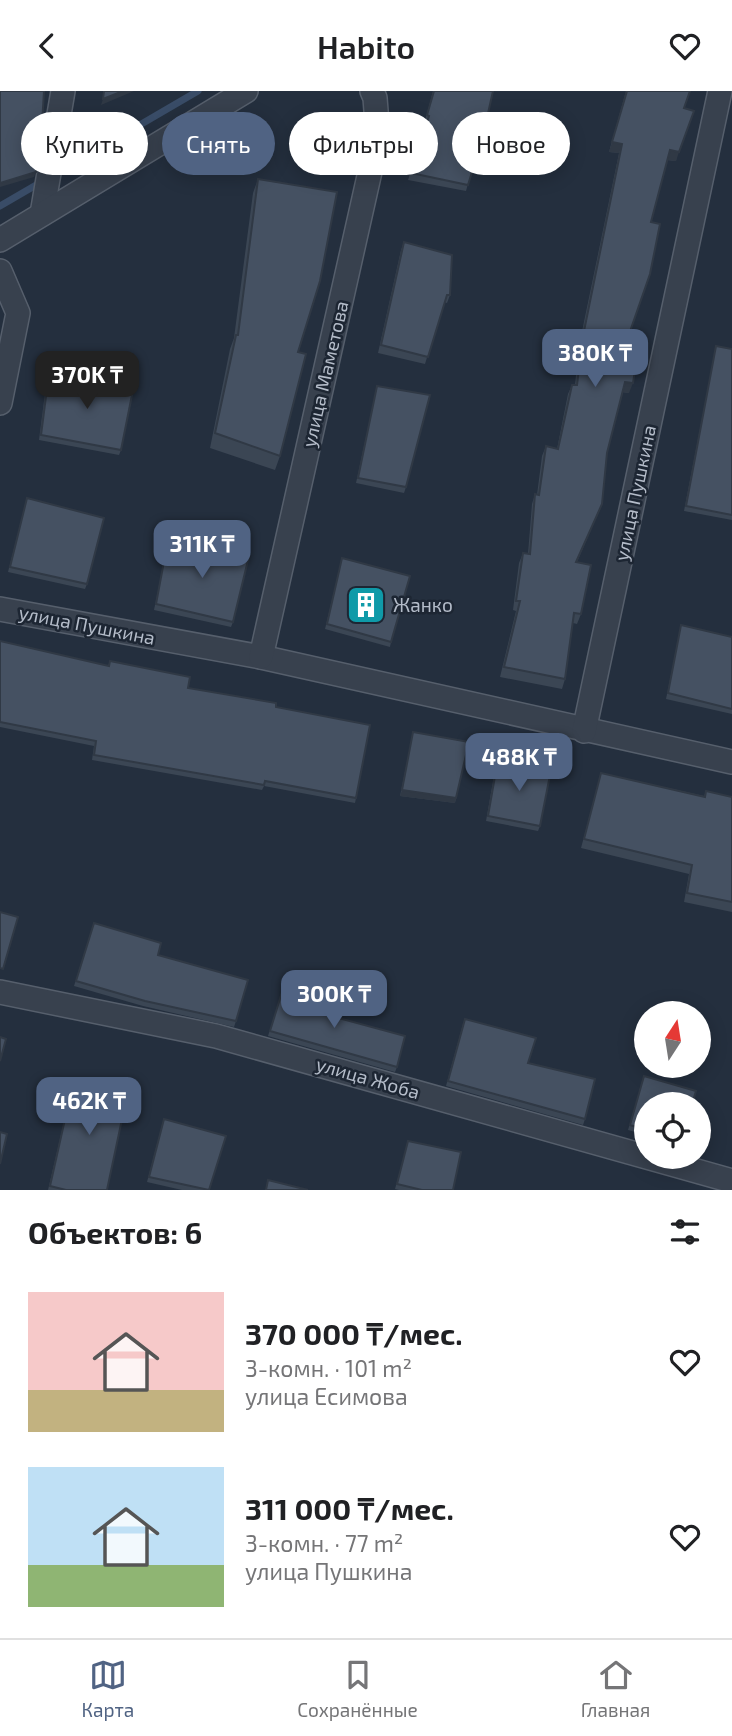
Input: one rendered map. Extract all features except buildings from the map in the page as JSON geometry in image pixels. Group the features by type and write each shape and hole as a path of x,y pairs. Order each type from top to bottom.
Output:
{"street":[{"path":"42,214 63,91"},
{"path":"0,240 246,91"},
{"name":"улица Маметова","path":"261,657 378,136 372,91"},
{"name":"улица Пушкина","path":"584,731 720,91"},
{"path":"0,271 18,313 0,403"},
{"name":"улица Пушкина","path":"0,609 261,657 732,762"},
{"name":"улица Жоба","path":"0,992 216,1035 732,1181"}],"waterway":[{"path":"148,120 198,91"},
{"path":"0,206 43,181"}],"place":[{"name":"Жанко","path":"366,605"}]}
